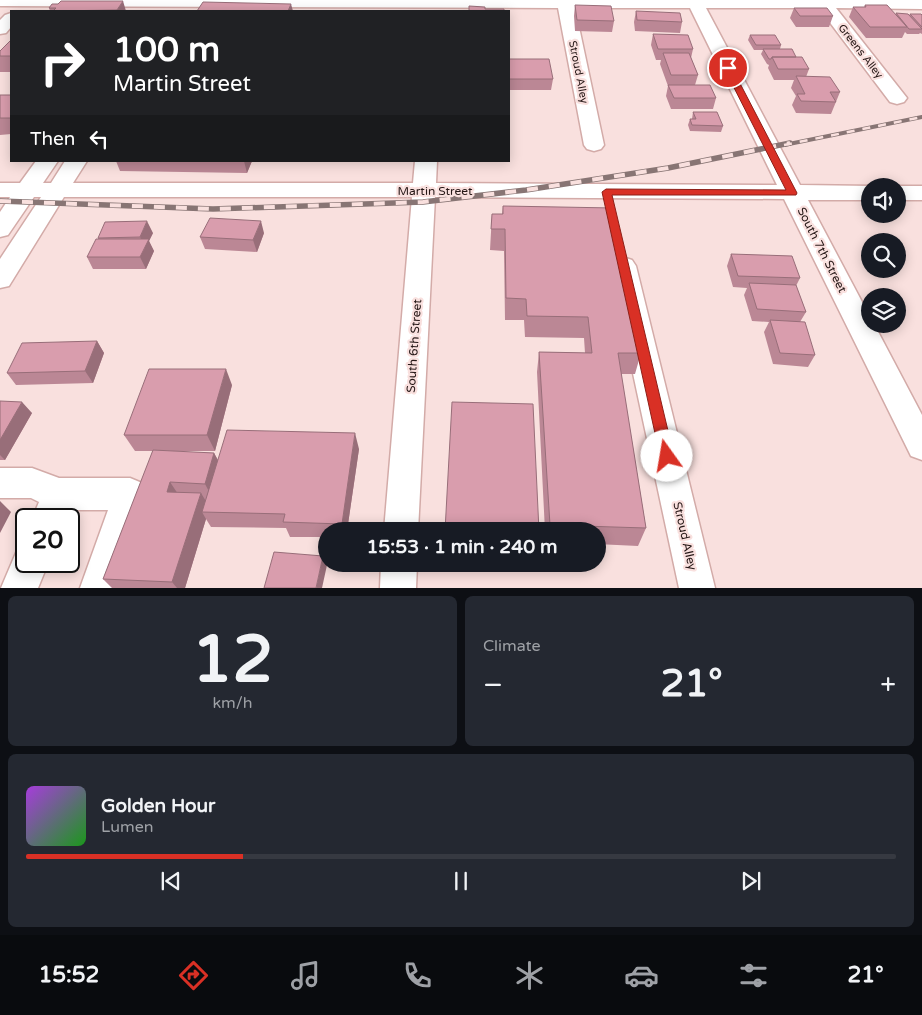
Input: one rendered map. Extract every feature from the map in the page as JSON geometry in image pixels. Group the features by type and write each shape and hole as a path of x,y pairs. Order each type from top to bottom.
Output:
{"street":[{"path":"0,1 25,4 436,5 565,1 922,4"},
{"name":"Stroud Alley","path":"565,1 594,145"},
{"name":"South 7th Street","path":"695,2 922,446"},
{"name":"Greens Alley","path":"823,2 897,98"},
{"path":"0,29 10,19"},
{"path":"0,229 46,162"},
{"path":"0,279 75,162"},
{"name":"South 6th Street","path":"402,522 426,162"},
{"name":"Martin Street","path":"0,190 526,190 861,193"},
{"name":"Stroud Alley","path":"606,192 697,588"},
{"path":"906,193 922,193"},
{"path":"0,483 32,483 54,506 130,494 98,588"},
{"path":"398,588 399,572"},
{"path":"20,588 26,573"}],"building":[{"path":"61,1 123,1 117,10 54,10 56,8 49,8 52,4 58,4"},
{"path":"203,2 291,4 288,10 198,10"},
{"path":"575,5 611,6 614,21 577,20"},
{"path":"865,5 887,5 907,27 870,27 853,7 866,7"},
{"path":"469,6 485,7 485,9 504,9 504,10 469,10"},
{"path":"794,8 827,8 833,16 800,16"},
{"path":"636,11 680,13 682,22 637,20"},
{"path":"896,13 908,14 922,29 909,29"},
{"path":"910,14 922,15 922,27"},
{"path":"653,34 688,35 693,49 658,49"},
{"path":"750,35 775,35 781,45 756,45"},
{"path":"10,41 10,56 0,56 0,51"},
{"path":"763,49 792,49 796,57 772,57 769,59"},
{"path":"663,53 689,53 698,75 671,75"},
{"path":"772,57 802,57 809,69 778,69"},
{"path":"510,59 549,59 553,79 510,79"},
{"path":"796,76 830,77 840,92 830,92 836,102 801,101 797,94 805,94"},
{"path":"668,85 710,85 716,98 674,98"},
{"path":"0,95 10,95 10,118 0,118"},
{"path":"693,112 717,112 723,126 692,125 690,119 696,119"},
{"path":"503,206 614,208 641,353 618,353 646,528 606,527 606,522 550,522 539,352 592,353 588,317 527,316 526,299 506,298 505,229 491,229 492,214 503,214"},
{"path":"210,218 261,221 253,240 200,237"},
{"path":"147,221 140,237 98,238 105,222"},
{"path":"96,239 149,239 140,257 87,257"},
{"path":"731,254 792,256 800,278 738,276"},
{"path":"749,283 796,285 806,312 757,309"},
{"path":"770,320 805,322 815,355 780,353"},
{"path":"97,341 85,371 7,373 22,343"},
{"path":"149,369 226,369 207,435 124,435"},
{"path":"0,401 22,402 0,440"},
{"path":"452,402 533,404 539,522 445,522"},
{"path":"227,430 355,433 342,522 283,522 285,514 202,512"},
{"path":"153,450 214,453 205,484 170,482 167,492 201,493 172,582 103,579"},
{"path":"274,552 318,556 320,572 316,588 264,588"}],"railway":[{"path":"784,145 922,117"},
{"path":"0,201 213,209 423,202 526,190 668,168 790,143"}],"route":[{"path":"667,456 606,192 792,193 728,68"}]}
